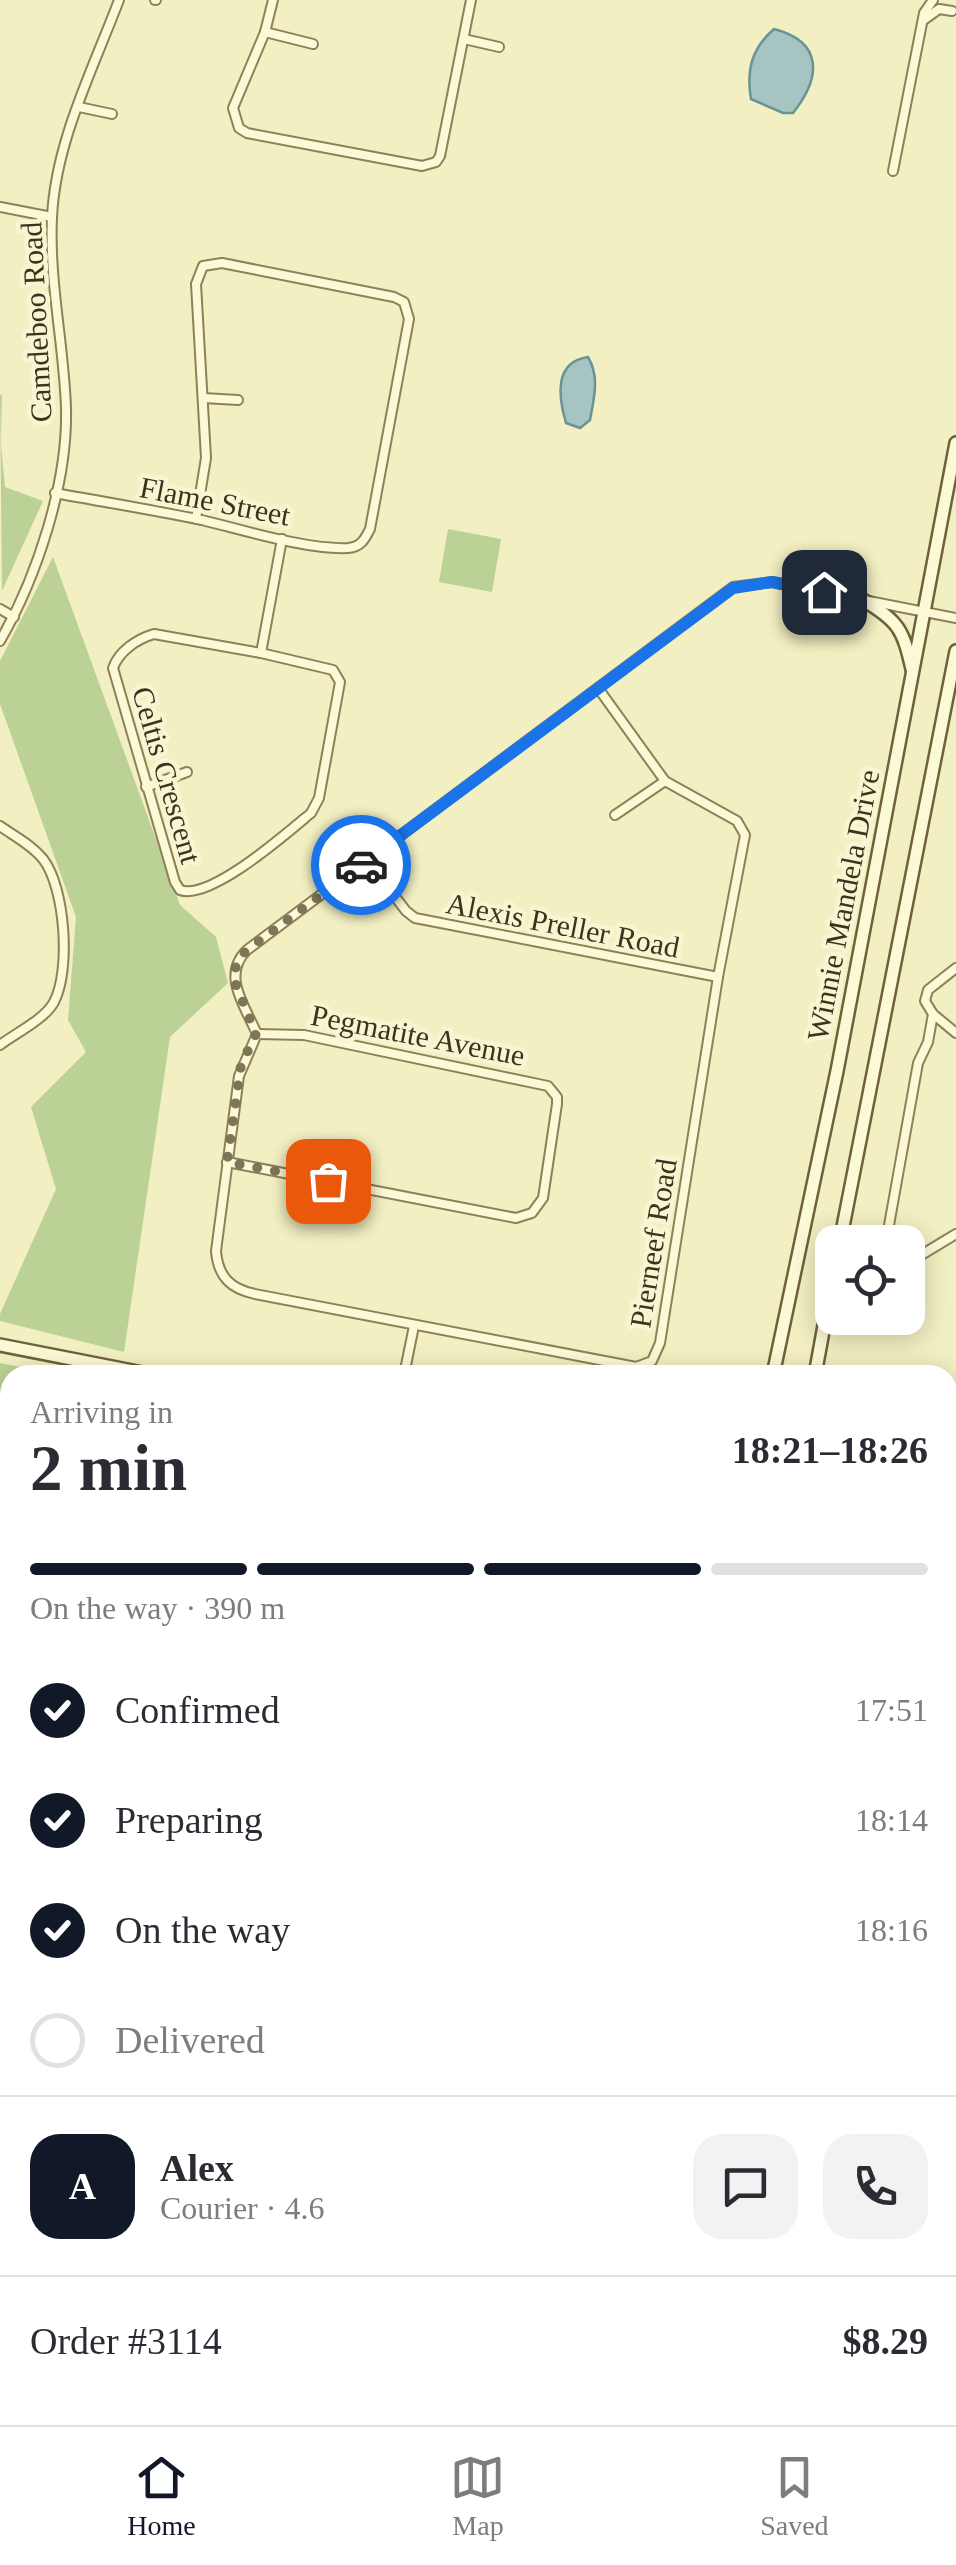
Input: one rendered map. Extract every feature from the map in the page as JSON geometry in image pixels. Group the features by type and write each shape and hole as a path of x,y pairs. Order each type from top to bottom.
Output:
{"main road":[{"name":"Winnie Mandela Drive","path":"775,1365 837,1071 956,444"},
{"path":"864,600 885,613 903,633 913,673"},
{"name":"Winnie Mandela Drive","path":"843,1225 956,652"},
{"path":"816,1365 822,1335"},
{"path":"0,1345 102,1365"}],"street":[{"name":"Camdeboo Road","path":"0,641 44,546 55,494 66,409 52,217 64,148 119,0"},
{"path":"273,0 265,32 233,108 240,128 422,166 436,162 440,156 471,0"},
{"path":"893,171 924,13 933,0"},
{"path":"923,22 934,10 952,11"},
{"path":"265,32 313,44"},
{"path":"464,39 499,47"},
{"path":"79,107 112,114"},
{"path":"0,207 52,217"},
{"name":"Flame Street","path":"55,494 282,539 346,548 365,541 408,319 404,302 394,296 222,263 203,266 196,284 203,398"},
{"path":"196,519 206,458 203,398 238,400"},
{"path":"261,653 282,539"},
{"path":"256,1034 234,980 239,958 739,585 772,582 956,618"},
{"path":"0,609 14,617"},
{"name":"Celtis Crescent","path":"154,634 261,653 332,670 338,676 340,690 318,798 311,813 228,876 185,893 175,882 146,787 113,668 136,641 154,634"},
{"name":"Pierneef Road","path":"598,688 664,781 737,822 744,834 660,1343 652,1360 641,1365"},
{"path":"146,787 187,772"},
{"path":"615,815 664,781"},
{"path":"0,826 43,859 54,880 64,924 53,1005 0,1045"},
{"name":"Alexis Preller Road","path":"368,860 414,918 718,978"},
{"path":"956,982 953,970 928,990 925,1001 933,1014 956,1033"},
{"path":"889,1225 918,1063 928,1042 933,1014"},
{"name":"Pierneef Road","path":"256,1034 241,1065 216,1251 219,1271 232,1286 414,1326 625,1365"},
{"name":"Pegmatite Avenue","path":"227,1162 523,1217 532,1213 543,1198 557,1104 554,1091 537,1082 304,1035 256,1034"},
{"path":"925,1252 956,1234"},
{"path":"406,1365 414,1326"}],"green space":[{"path":"0,395 5,487 43,501 2,591"},
{"path":"448,529 501,539 492,592 439,582"},
{"path":"53,557 180,905 216,937 228,983 170,1037 124,1352 0,1321 56,1189 31,1107 86,1052 68,1020 76,917 0,704 0,661"}],"water":[{"path":"774,29 802,43 813,63 809,87 793,113 783,113 751,99 752,60"},
{"path":"588,357 594,372 594,396 590,420 580,428 566,423 561,382 569,366"}],"way so far":[{"path":"328,1181 227,1162 241,1065 256,1034 234,980 234,970 247,950 361,865"}],"route":[{"path":"361,865 733,588 772,582 824,592"}]}
